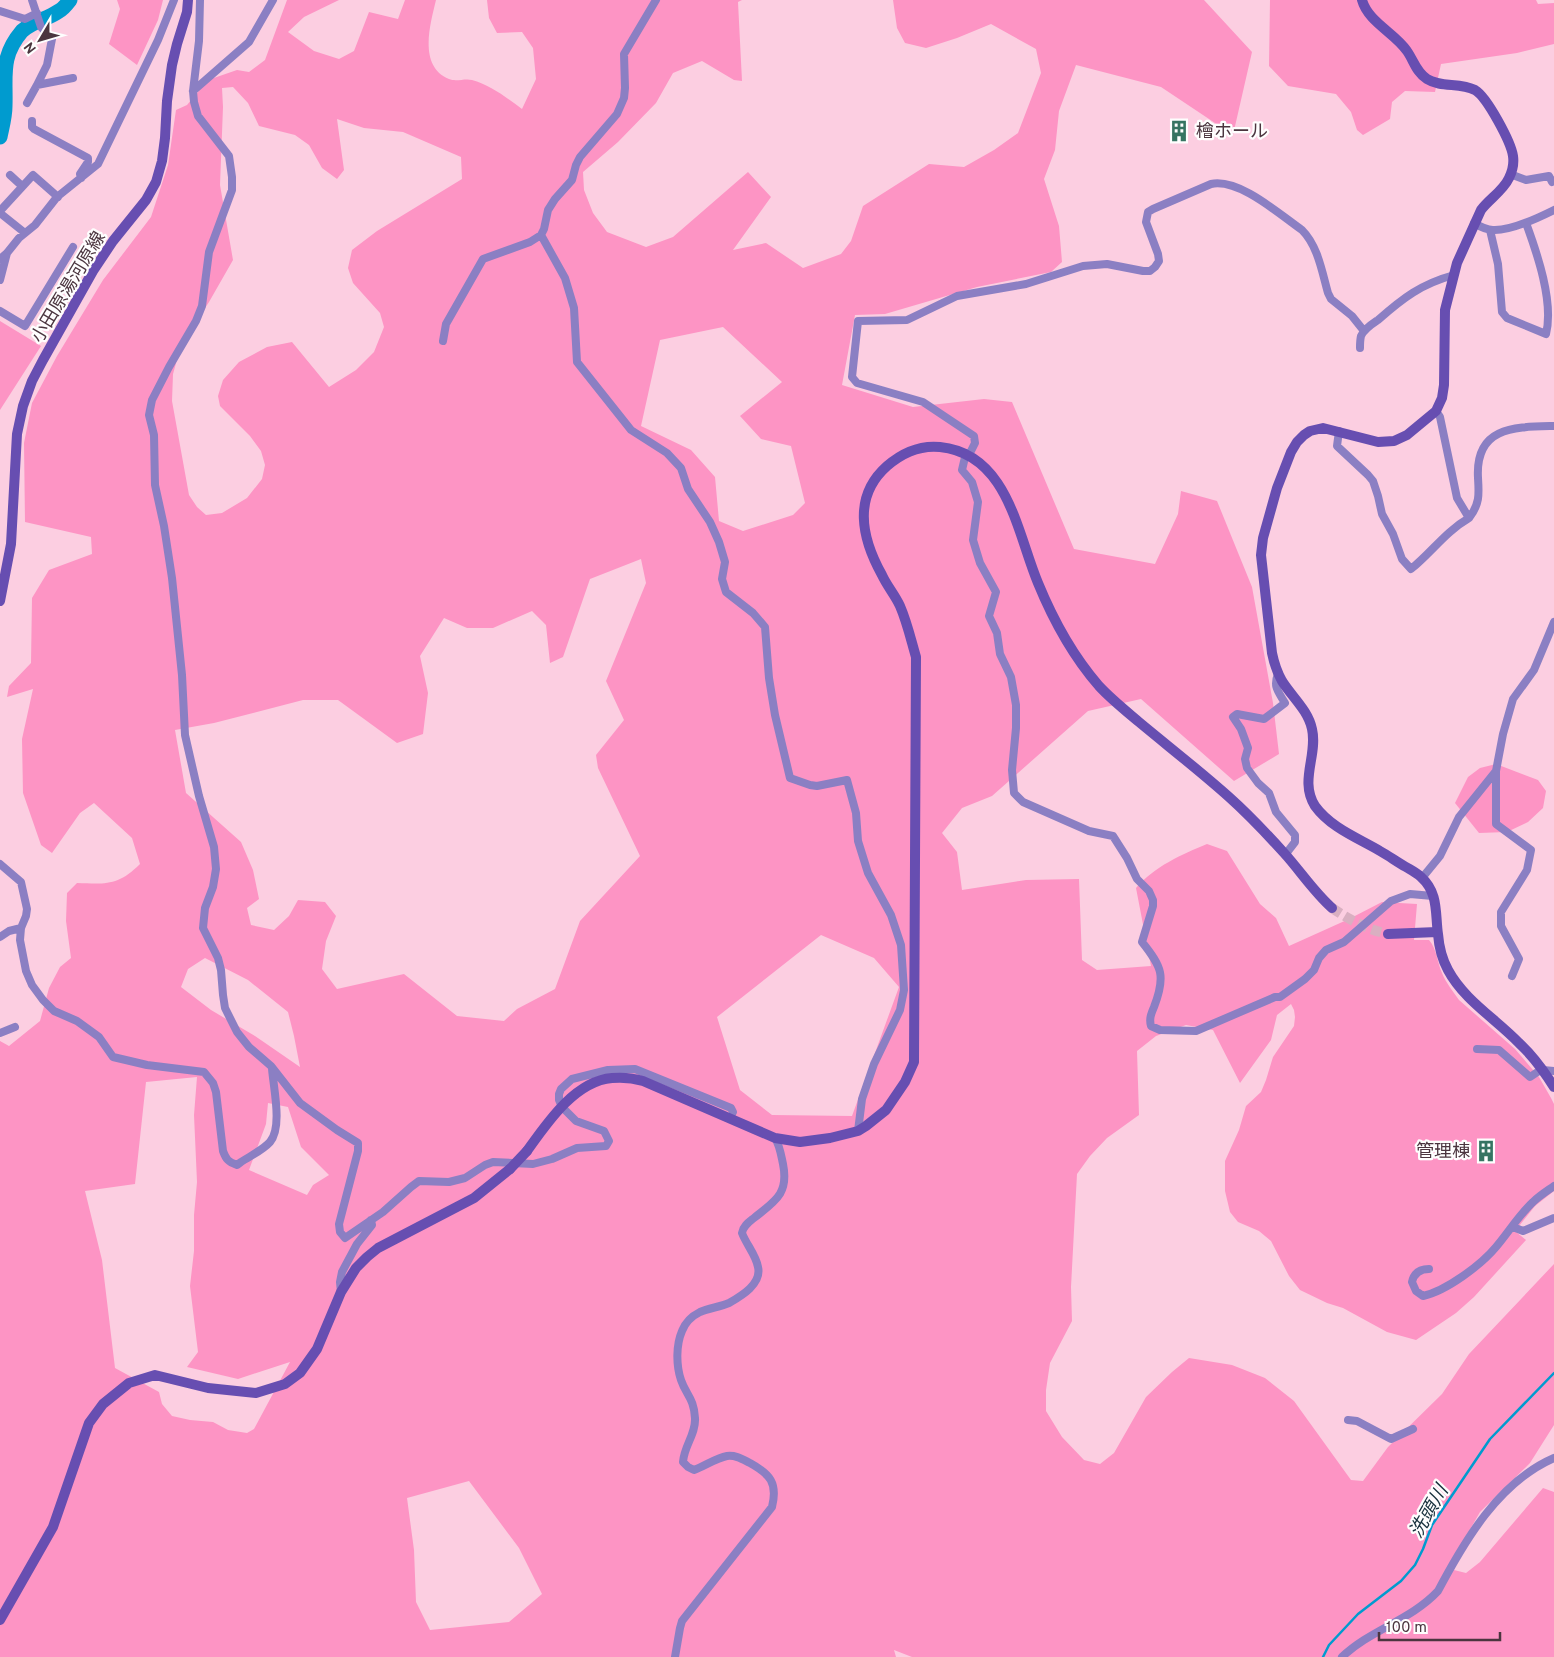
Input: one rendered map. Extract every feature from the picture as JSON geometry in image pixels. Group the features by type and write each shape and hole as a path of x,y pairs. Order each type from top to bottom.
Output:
{"street":[{"path":"28,103 47,65 52,39 41,27 32,0"},
{"path":"0,259 35,225 58,197 98,164 154,48 174,0"},
{"name":"小田原湯河原線","path":"0,601 11,544 17,434 23,406 43,360 93,271 113,241 146,200 156,182 163,153 172,65 187,12 188,0"},
{"path":"200,0 199,41 193,91 198,116 229,156 232,190 209,252 202,306 196,321 152,400 149,415 154,434 155,485 172,578 182,675 185,736 199,796 214,847 216,869 213,887 205,908 203,928 222,970 223,995 230,1020 236,1032 248,1047 271,1066 300,1103 330,1125 358,1142 358,1151 339,1224 340,1232 345,1238 371,1220 419,1181 449,1182 465,1178 484,1165 493,1162 533,1164 552,1159 577,1148 589,1146 602,1148 608,1144 608,1136 604,1131 576,1121 562,1106 559,1094 561,1089 572,1079 608,1070 635,1069 731,1108 733,1112 730,1118"},
{"path":"193,91 249,42 273,0"},
{"path":"443,341 446,324 483,260 530,242 541,235 548,210 572,180 580,157 617,114 624,98 624,54 656,0"},
{"path":"1362,0 1366,10 1407,50 1419,74 1435,83 1466,87 1476,91 1484,98 1494,113 1511,149 1513,165 1503,187 1481,210 1457,263 1445,310 1444,385 1442,398 1436,411 1407,435 1394,441 1378,442 1323,428 1304,435 1291,452 1266,521 1261,554 1272,653 1278,674 1307,715 1312,728 1314,739 1308,782 1309,794 1316,807 1326,818 1348,834 1380,851 1422,878 1434,896 1438,912 1437,932 1440,952 1458,986 1477,1006 1520,1043 1542,1069 1554,1087"},
{"path":"0,11 25,19 37,14"},
{"path":"37,85 73,78"},
{"path":"32,121 34,130 88,158 88,162 80,174 81,178"},
{"path":"1510,174 1526,180 1549,176 1552,182 1554,181"},
{"path":"10,175 22,186"},
{"path":"25,233 0,212 22,186 33,175 58,197"},
{"path":"1364,331 1352,316 1331,298 1328,293 1314,249 1306,234 1237,187 1219,182 1210,184 1148,212 1146,222 1158,254 1158,261 1150,271 1107,264 1083,266 1026,284 956,296 907,320 858,321 852,377 857,383 924,402 974,436 975,443 967,454 962,470 972,482 978,502 973,540 980,563 996,592 989,616 997,633 1000,654 1011,677 1016,705 1012,770 1013,789 1023,802 1089,831 1113,836 1127,858 1137,879 1152,896 1153,906 1142,942 1156,960 1161,980 1158,996 1150,1016 1151,1026 1160,1030 1196,1031 1275,997 1280,997 1314,970 1319,958 1326,950 1344,942 1391,901 1410,894 1434,896"},
{"path":"1474,223 1490,230 1503,229 1526,223 1554,210"},
{"path":"1490,230 1498,264 1502,312 1507,318 1546,334 1548,327 1547,289 1526,223"},
{"path":"541,235 565,278 574,308 576,362 631,430 667,453 681,468 688,489 710,522 719,542 725,562 722,579 726,592 753,613 765,627 769,678 775,715 790,778 817,786 847,780 856,813 858,841 868,873 891,915 901,945 904,990 900,1010 874,1064 862,1099 858,1131"},
{"path":"0,310 25,326 73,247"},
{"path":"0,280 7,253"},
{"path":"1360,348 1360,338 1364,331 1398,302 1418,289 1437,280 1454,275"},
{"path":"1436,411 1440,418 1457,498 1469,518"},
{"path":"1339,431 1337,446 1373,482 1382,514 1393,534 1402,559 1411,569 1423,560 1454,527 1469,518 1478,504 1478,464 1484,445 1498,433 1554,426"},
{"path":"0,1620 53,1527 89,1422 103,1404 129,1383 155,1375 208,1388 256,1393 285,1384 300,1373 318,1349 341,1292 356,1268 367,1256 378,1248 474,1198 510,1169 527,1151 562,1106 587,1086 610,1078 627,1077 643,1080 775,1138 800,1142 830,1138 858,1131 886,1110 905,1082 914,1062 917,802 916,657 900,606 881,574 866,541 862,510 869,490 881,471 905,453 923,448 947,448 967,454 987,468 998,483 1015,520 1038,583 1072,653 1101,688 1229,797 1286,855 1321,898 1332,908"},
{"path":"1512,976 1519,959 1502,926 1501,912 1527,870 1531,850 1496,824 1496,771 1503,734 1513,699 1534,670 1554,622"},
{"path":"1278,674 1275,682 1276,687 1285,703 1264,720 1237,714 1233,717 1248,748 1245,759 1247,768 1258,783 1270,793 1276,812 1295,835 1295,842 1286,855"},
{"path":"1422,878 1440,856 1460,817 1496,771"},
{"path":"0,864 21,882 27,909 21,928 20,940 26,971 32,985 43,1000 54,1011 77,1021 99,1037 113,1057 157,1066 204,1072 213,1083 216,1092 223,1151 226,1159 237,1165 270,1143 274,1136 276,1112 271,1066"},
{"path":"0,937 9,931 21,928"},
{"path":"1388,934 1437,932"},
{"path":"0,1033 15,1027"},
{"path":"1477,1049 1499,1050 1530,1077 1542,1069 1554,1071"},
{"path":"675,1657 682,1622 772,1507 774,1496 772,1482 764,1471 738,1457 728,1456 717,1459 694,1470 684,1462 684,1453 694,1430 695,1420 693,1402 681,1380 678,1345 682,1330 689,1320 700,1312 728,1303 754,1285 758,1277 759,1268 742,1233 747,1223 778,1199 783,1190 786,1176 779,1144 775,1138"},
{"path":"1429,1269 1423,1269 1418,1272 1412,1282 1416,1291 1423,1296 1449,1284 1476,1266 1496,1248 1532,1203 1554,1186"},
{"path":"1512,1227 1523,1232 1554,1218"},
{"path":"341,1292 340,1277 357,1244 372,1225 371,1220"},
{"path":"1348,1420 1357,1421 1391,1439 1414,1429"},
{"path":"1342,1657 1352,1647 1430,1599 1438,1591 1480,1522 1495,1502 1521,1479 1554,1458"}],"shaded area":[{"path":"117,0 163,0 158,20 137,65 109,44 120,9"},
{"path":"287,0 339,0 304,17 288,32 314,51 339,59 354,51 369,12 398,19 405,0 436,0 429,33 429,44 433,65 439,73 452,80 479,82 492,88 522,109 536,79 533,48 522,32 497,33 489,18 487,0 742,0 738,2 742,81 734,80 702,61 673,73 656,103 618,142 583,172 584,190 593,213 607,232 646,247 673,237 748,172 771,197 733,250 766,243 803,268 841,254 851,241 863,206 929,164 964,167 994,150 1018,133 1041,73 1036,49 991,24 926,48 905,43 897,28 893,0 1204,0 1252,52 1233,135 1161,87 1076,65 1059,111 1055,150 1044,179 1059,226 1062,262 1051,272 977,287 885,314 855,315 842,385 913,407 984,399 1012,402 1074,549 1155,564 1178,514 1181,491 1217,501 1252,587 1273,703 1279,754 1234,781 1141,699 1088,711 992,796 962,808 942,833 957,852 962,890 1026,880 1079,879 1082,960 1097,970 1151,966 1136,888 1160,867 1207,844 1227,851 1260,904 1276,918 1289,946 1382,902 1417,904 1414,940 1429,940 1434,947 1444,977 1459,1000 1515,1049 1539,1077 1554,1104 1554,1191 1535,1206 1515,1231 1526,1240 1474,1297 1456,1313 1416,1340 1387,1332 1343,1308 1327,1303 1300,1290 1289,1276 1271,1241 1259,1231 1238,1222 1230,1212 1225,1191 1225,1161 1239,1130 1246,1106 1261,1092 1273,1057 1294,1026 1295,1017 1291,1004 1277,1015 1271,1040 1240,1083 1213,1030 1186,1025 1156,1036 1137,1051 1139,1115 1107,1138 1090,1156 1077,1174 1071,1287 1072,1321 1050,1363 1046,1390 1046,1411 1062,1437 1084,1460 1100,1464 1114,1453 1146,1397 1189,1358 1232,1365 1265,1378 1294,1401 1351,1480 1363,1481 1388,1447 1442,1394 1469,1354 1554,1264 1554,1425 1530,1463 1480,1512 1460,1547 1454,1570 1466,1573 1480,1562 1543,1488 1554,1492 1554,1657 912,1657 894,1650 896,1657 0,1657 0,1041 9,1046 40,1021 49,988 60,967 71,958 66,921 67,893 77,883 96,884 118,880 140,864 132,838 94,803 80,813 52,853 41,845 23,793 22,739 33,689 7,697 9,686 31,663 32,598 49,570 92,554 91,537 25,522 24,443 32,403 57,356 103,280 151,217 168,165 176,110 187,105 208,80 237,70 249,72 265,60","holes":["233,87 248,103 259,126 295,135 309,145 322,168 337,179 344,170 337,119 364,128 403,132 461,157 462,179 377,231 352,250 348,268 353,283 380,313 384,327 374,352 356,370 329,387 292,342 267,347 239,362 223,380 218,396 220,406 250,436 261,451 265,465 262,479 247,498 222,513 206,515 197,507 189,495 172,401 173,374 187,335 209,302 233,260 220,185 222,88","723,327 782,382 740,416 761,439 791,446 805,503 793,515 743,531 719,521 715,477 691,450 641,426 660,340","641,559 646,583 606,681 624,720 596,755 598,768 640,856 580,921 555,989 517,1009 504,1021 457,1016 404,974 337,989 322,969 326,941 336,916 325,902 298,900 289,916 274,930 251,925 247,908 259,899 253,870 241,842 186,793 175,730 214,723 303,700 338,700 397,743 423,734 428,693 420,656 444,618 467,628 493,628 532,611 546,625 550,663 563,657 590,579","821,935 874,958 899,987 852,1116 772,1115 740,1090 717,1017","205,958 248,980 288,1012 300,1067 255,1036 211,1010 181,987 188,969","197,1077 194,1115 197,1182 194,1215 194,1251 190,1286 198,1352 187,1367 238,1379 290,1362 254,1429 247,1433 228,1430 213,1422 172,1416 162,1404 159,1392 115,1368 102,1260 85,1191 135,1184 146,1082","268,1103 288,1107 301,1147 329,1175 313,1185 307,1195 249,1170 266,1124","469,1481 519,1548 542,1594 509,1622 430,1630 416,1602 414,1550 407,1498"]},
{"path":"1270,0 1536,0 1538,4 1554,3 1554,44 1517,53 1441,64 1435,92 1405,91 1392,102 1390,119 1363,135 1357,130 1351,112 1336,94 1288,86 1269,66"},
{"path":"0,321 41,346 0,410"},
{"path":"1496,764 1538,780 1546,791 1543,808 1528,822 1507,832 1479,833 1455,803 1468,777 1480,768"}],"waterway":[{"path":"0,137 5,110 7,58 10,49 22,31 31,24 60,10 70,0"},
{"name":"洗頭川","path":"1323,1657 1329,1645 1358,1614 1401,1581 1415,1565 1432,1525 1490,1439 1554,1373"}],"tunnel":[{"path":"1332,908 1358,924 1388,934"}],"place":[{"name":"檜ホール","path":"1179,131"},
{"name":"管理棟","path":"1486,1151"}]}
